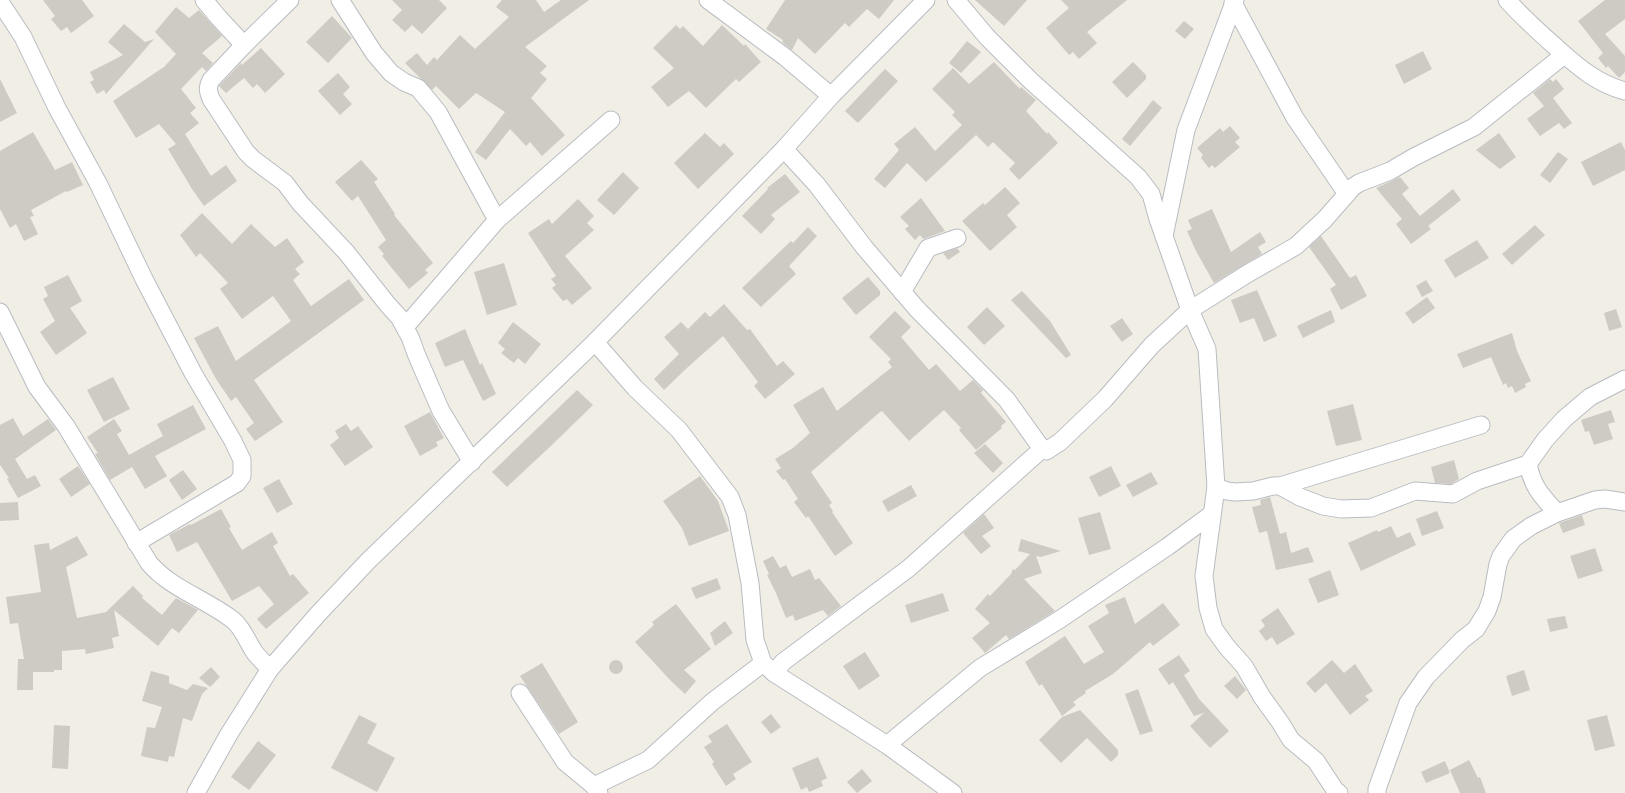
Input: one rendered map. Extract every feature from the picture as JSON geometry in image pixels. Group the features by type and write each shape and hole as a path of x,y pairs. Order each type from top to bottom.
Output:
{"street":[{"path":"204,0 244,45"},
{"path":"290,0 244,45 208,85 208,92 211,99 246,152 253,160 285,183 300,203 346,252 388,305 399,316 410,337 441,411 472,462"},
{"path":"340,0 374,53 392,73 404,82 418,88 438,112 497,220"},
{"path":"708,0 726,15 785,57 831,96"},
{"path":"196,793 229,734 270,669 318,614 368,561 595,342 784,149 831,96 926,0"},
{"path":"956,0 988,37 1031,82 1138,177 1150,194 1190,310 1207,349 1216,487 1204,576 1208,608 1214,630 1244,666 1262,697 1291,740 1316,761 1335,792"},
{"path":"1507,0 1525,20 1564,55 1594,78 1614,88 1625,91"},
{"path":"0,2 23,37 57,108 98,183 193,373 233,441 242,460 242,476 237,483 136,543"},
{"path":"1164,236 1186,130 1234,2"},
{"path":"1234,2 1295,118 1347,194"},
{"path":"784,149 817,185 864,247 917,309 1007,400 1042,449 1046,452 1060,442 1105,399 1152,345 1190,310 1247,274 1296,246 1325,219 1359,183 1390,171 1414,157 1474,127 1564,55"},
{"path":"405,327 497,220 611,120"},
{"path":"902,292 928,248 957,238"},
{"path":"0,312 37,387 66,426 136,543 156,571 175,584 216,607 235,622 255,653 270,669"},
{"path":"595,342 635,388 679,430 730,497 737,515 750,583 755,640 769,668 887,745 953,793"},
{"path":"1280,486 1300,497 1323,506 1341,509 1371,508 1415,492 1452,494 1477,481 1528,464 1544,440 1564,419 1590,397 1625,379"},
{"path":"1216,487 1227,491 1253,492 1273,486 1280,486 1481,426"},
{"path":"520,693 565,762 596,789 648,760 712,702 769,668 783,662 909,568 1042,449"},
{"path":"1528,464 1531,479 1536,489 1557,513"},
{"path":"1374,792 1408,703 1426,677 1462,640 1476,629 1487,611 1492,597 1498,564 1501,556 1513,539 1531,526 1557,513 1595,500 1605,499 1625,502"},
{"path":"887,745 980,668 1059,620 1167,547 1212,514"}],"building":[{"path":"43,0 82,0 94,16 71,33 67,27 61,31 51,19 55,16"},
{"path":"392,0 439,0 447,8 422,34 412,25 405,32 392,20 402,10"},
{"path":"502,0 536,0 544,12 561,0 589,0 525,47 547,66 540,73 547,79 531,98 565,135 542,156 530,142 526,146 510,129 486,160 475,152 505,112 476,93 459,109 436,86 432,90 405,63 417,53 427,65 434,57 437,60 460,35 475,49 509,17 496,7"},
{"path":"785,0 894,0 879,19 867,9 849,27 845,23 815,54 798,38 792,50 782,42 783,40 766,29"},
{"path":"975,0 1027,0 1004,26"},
{"path":"1061,0 1127,0 1087,32 1097,43 1079,59 1073,52 1069,55 1046,28 1069,8"},
{"path":"1605,0 1625,0 1625,19 1605,34 1625,56 1625,72 1619,78 1608,66 1606,68 1598,58 1603,53 1578,21"},
{"path":"176,7 189,18 199,10 222,36 202,53 213,63 206,71 202,67 181,89 196,108 190,113 199,123 185,134 211,176 226,165 237,181 204,206 168,149 176,144 159,124 136,138 113,101 164,67 176,54 155,32"},
{"path":"332,16 352,38 328,63 306,42"},
{"path":"1184,21 1194,29 1185,39 1175,31"},
{"path":"124,24 145,42 154,39 106,94 104,90 97,94 90,82 94,80 90,72 123,55 108,42"},
{"path":"676,25 680,29 683,26 703,46 722,25 744,46 745,44 761,62 739,82 736,79 706,108 689,91 668,107 651,87 674,68 653,48"},
{"path":"967,41 981,52 961,73 949,63"},
{"path":"261,48 285,74 265,93 257,84 253,88 244,78 226,93 219,86 241,63 242,65"},
{"path":"1423,51 1432,69 1404,84 1395,65"},
{"path":"994,62 1020,89 1021,87 1036,100 1026,111 1047,134 1048,132 1058,143 1019,180 1009,169 1015,163 993,142 988,147 976,135 926,182 907,163 885,188 874,179 899,150 894,144 915,127 935,151 962,125 952,115 955,112 932,89 953,68 969,84"},
{"path":"1133,62 1146,75 1146,79 1127,98 1112,82"},
{"path":"885,69 898,81 858,123 845,111"},
{"path":"338,73 350,87 343,94 352,104 340,115 318,91"},
{"path":"0,79 17,113 0,122"},
{"path":"1550,79 1553,82 1556,79 1564,89 1553,98 1572,123 1564,129 1559,123 1540,136 1527,119 1544,106 1533,93"},
{"path":"1153,100 1162,108 1130,146 1122,139"},
{"path":"1230,126 1240,138 1235,142 1240,147 1215,168 1212,165 1209,168 1201,158 1203,155 1197,148 1220,128 1223,132"},
{"path":"33,132 55,170 72,162 83,185 67,192 66,191 31,210 34,216 30,217 38,234 24,241 16,224 10,228 0,209 0,151"},
{"path":"705,133 720,147 724,143 734,154 698,189 674,163"},
{"path":"1499,133 1516,157 1500,169 1476,150"},
{"path":"1621,142 1625,150 1625,170 1593,186 1581,162"},
{"path":"1558,152 1568,159 1550,183 1540,175"},
{"path":"361,160 378,179 374,182 395,214 394,215 433,263 425,270 428,273 409,289 382,256 384,254 378,247 386,240 358,196 352,201 335,182"},
{"path":"623,172 639,188 614,215 597,200"},
{"path":"785,174 800,192 771,215 775,219 761,234 742,216 768,189 767,188"},
{"path":"1400,177 1409,188 1402,194 1420,216 1453,189 1461,200 1428,226 1431,229 1411,244 1396,224 1402,219 1376,188"},
{"path":"1005,187 1020,203 1007,215 1017,227 990,251 962,221 983,203 985,205"},
{"path":"921,198 945,231 923,239 920,235 915,240 905,229 909,226 900,217"},
{"path":"578,199 594,216 587,223 594,230 565,256 592,288 572,305 567,299 563,301 552,288 556,285 551,279 556,276 528,233 549,219 552,224"},
{"path":"1212,209 1231,252 1260,232 1266,242 1258,247 1262,254 1214,283 1196,251 1187,231 1192,229 1188,220"},
{"path":"202,213 232,244 251,224 275,247 287,238 304,262 295,269 300,274 293,280 311,306 349,279 364,300 254,380 283,422 255,441 246,429 254,423 236,397 231,401 216,379 194,338 218,326 236,361 291,321 273,296 242,319 220,289 228,283 200,253 196,257 180,235"},
{"path":"1535,225 1545,235 1512,265 1502,254"},
{"path":"808,227 817,236 789,266 796,274 761,307 742,288 791,241 793,243"},
{"path":"1321,236 1350,278 1356,275 1367,296 1341,310 1330,289 1336,285 1309,247"},
{"path":"1477,240 1489,258 1455,278 1444,260"},
{"path":"957,248 960,252 948,260 943,253"},
{"path":"504,263 517,305 487,315 474,272"},
{"path":"68,275 82,301 70,308 87,333 56,355 40,332 55,321 43,299 48,296 44,287"},
{"path":"868,277 880,291 880,295 856,315 842,298"},
{"path":"1426,280 1433,291 1422,297 1416,286"},
{"path":"1257,290 1277,336 1264,342 1254,318 1240,323 1231,300"},
{"path":"1022,291 1050,321 1071,355 1066,358 1011,300"},
{"path":"1427,297 1435,308 1413,324 1405,313"},
{"path":"724,304 747,330 750,329 777,366 783,361 795,374 765,399 754,386 758,382 723,336 664,390 654,379 679,354 664,337 681,322 688,329 705,312 710,317"},
{"path":"987,307 1005,326 984,345 967,327"},
{"path":"1616,309 1622,327 1609,331 1604,313"},
{"path":"1331,310 1335,322 1303,338 1297,326"},
{"path":"895,311 911,327 901,337 929,370 936,364 960,391 973,380 983,390 981,393 1006,422 1001,426 1002,428 976,450 959,430 961,428 944,410 909,441 882,411 880,412 811,472 832,503 829,505 833,511 832,512 853,543 835,556 808,516 806,518 794,502 798,499 785,479 783,480 776,471 781,468 775,459 793,448 810,433 793,405 823,387 837,411 892,367 888,362 891,359 869,337"},
{"path":"1122,318 1133,334 1122,342 1110,326"},
{"path":"513,322 541,344 525,364 518,358 514,363 501,353 505,349 498,343"},
{"path":"465,329 480,365 482,363 496,394 483,401 463,360 445,367 435,343"},
{"path":"1512,333 1517,351 1531,381 1525,384 1526,387 1515,393 1512,386 1508,388 1506,383 1503,385 1491,357 1463,368 1457,354"},
{"path":"113,377 130,409 104,422 87,390"},
{"path":"577,390 593,405 507,487 492,472"},
{"path":"1353,404 1362,440 1336,446 1327,411"},
{"path":"193,405 206,429 155,456 167,476 145,489 132,467 110,480 95,454 98,453 87,437 114,419 122,431 117,434 129,455 163,436 157,424"},
{"path":"1611,410 1615,422 1608,424 1613,439 1594,445 1589,431 1585,432 1581,420"},
{"path":"430,412 444,438 436,442 438,446 420,456 404,426"},
{"path":"13,418 23,436 48,419 56,430 15,459 27,479 35,475 41,486 18,498 7,479 9,478 0,465 0,425"},
{"path":"346,424 351,431 358,426 373,447 345,466 330,445 339,438 335,431"},
{"path":"985,444 1003,463 993,473 974,453"},
{"path":"1454,460 1459,479 1451,484 1435,483 1431,467"},
{"path":"78,466 90,484 71,497 59,479"},
{"path":"1111,466 1121,486 1099,497 1089,477"},
{"path":"183,470 197,489 182,500 169,480"},
{"path":"1151,472 1158,484 1133,497 1126,485"},
{"path":"700,476 718,501 729,531 689,546 682,528 663,501"},
{"path":"279,479 293,504 277,513 263,488"},
{"path":"911,485 917,496 888,512 882,501"},
{"path":"1270,497 1280,534 1286,532 1291,553 1308,547 1314,562 1276,570 1267,531 1259,533 1252,507 1261,505 1260,500"},
{"path":"18,502 19,520 0,521 0,503"},
{"path":"221,509 231,527 229,528 242,550 272,532 278,543 273,546 290,576 293,574 309,593 266,629 257,619 274,604 259,586 232,601 197,542 177,552 169,535"},
{"path":"1437,511 1444,528 1422,536 1416,519"},
{"path":"1100,512 1111,549 1089,555 1078,518"},
{"path":"984,514 994,528 982,536 991,546 981,554 963,533"},
{"path":"1582,515 1585,525 1563,533 1559,523"},
{"path":"1391,526 1397,538 1410,532 1416,545 1361,571 1348,543 1377,530 1378,532"},
{"path":"77,536 88,555 66,567 77,618 106,612 133,586 143,596 142,598 162,615 176,598 198,610 179,633 172,628 158,646 114,610 119,636 112,638 114,648 86,654 85,649 62,651 62,670 54,670 54,672 33,672 33,690 17,690 18,659 24,659 18,623 10,624 6,597 41,592 34,545 49,543 50,550"},
{"path":"1021,539 1061,551 1041,557 1036,556 1042,573 1024,579 1055,611 1009,639 1006,635 985,653 972,638 990,623 975,609 988,594 990,596 1011,574 1013,569 1015,570 1030,554 1018,551"},
{"path":"1595,548 1603,571 1578,579 1570,556"},
{"path":"773,556 780,568 786,565 792,577 810,569 815,580 819,578 841,606 828,616 823,610 795,621 793,615 786,618 767,575 769,574 763,561"},
{"path":"1330,570 1339,595 1318,603 1308,579"},
{"path":"717,578 721,589 696,599 691,588"},
{"path":"943,593 949,611 911,623 905,605"},
{"path":"1125,597 1135,624 1163,603 1180,625 1153,646 1150,642 1113,674 1085,691 1086,693 1073,702 1076,705 1062,716 1042,684 1039,686 1025,662 1065,636 1084,664 1104,652 1088,626 1109,613 1105,605"},
{"path":"676,604 711,649 684,670 696,681 685,694 635,642 654,625 652,622"},
{"path":"1278,608 1295,634 1277,645 1272,637 1266,641 1259,631 1265,626 1261,620"},
{"path":"1565,616 1568,628 1550,632 1547,619"},
{"path":"725,621 733,633 715,646 710,633"},
{"path":"865,652 880,676 859,690 843,666"},
{"path":"1179,655 1190,671 1184,675 1199,699 1229,731 1210,748 1190,726 1204,713 1194,716 1173,682 1169,685 1158,669"},
{"path":"613,660 619,660 623,664 623,670 619,674 613,674 609,670 609,664"},
{"path":"1332,660 1344,673 1355,664 1373,691 1365,696 1369,700 1350,715 1326,683 1315,693 1306,683"},
{"path":"542,663 578,722 559,734 520,676"},
{"path":"211,667 220,677 210,687 199,678"},
{"path":"1524,670 1530,690 1512,696 1506,676"},
{"path":"151,671 169,676 169,683 187,690 193,684 208,688 202,694 192,721 183,718 174,757 169,756 168,762 141,756 147,727 155,728 162,707 142,701"},
{"path":"1235,676 1246,690 1237,699 1224,686"},
{"path":"1138,689 1153,731 1140,735 1125,694"},
{"path":"1080,710 1118,750 1118,755 1111,762 1087,738 1061,763 1039,740 1062,717"},
{"path":"771,714 781,727 771,734 761,722"},
{"path":"359,715 377,724 367,743 395,758 377,792 331,768"},
{"path":"1607,715 1615,746 1595,751 1587,720"},
{"path":"727,724 752,762 733,774 736,779 726,786 712,764 714,762 704,747 712,742 708,736"},
{"path":"54,725 70,726 68,769 52,768"},
{"path":"258,741 276,755 249,790 231,777"},
{"path":"818,757 827,778 821,781 823,786 809,792 807,787 801,790 792,768"},
{"path":"1469,760 1478,778 1480,777 1486,793 1460,793 1450,770"},
{"path":"1445,761 1450,773 1426,783 1421,772"},
{"path":"862,769 872,781 857,793 847,782"}]}
